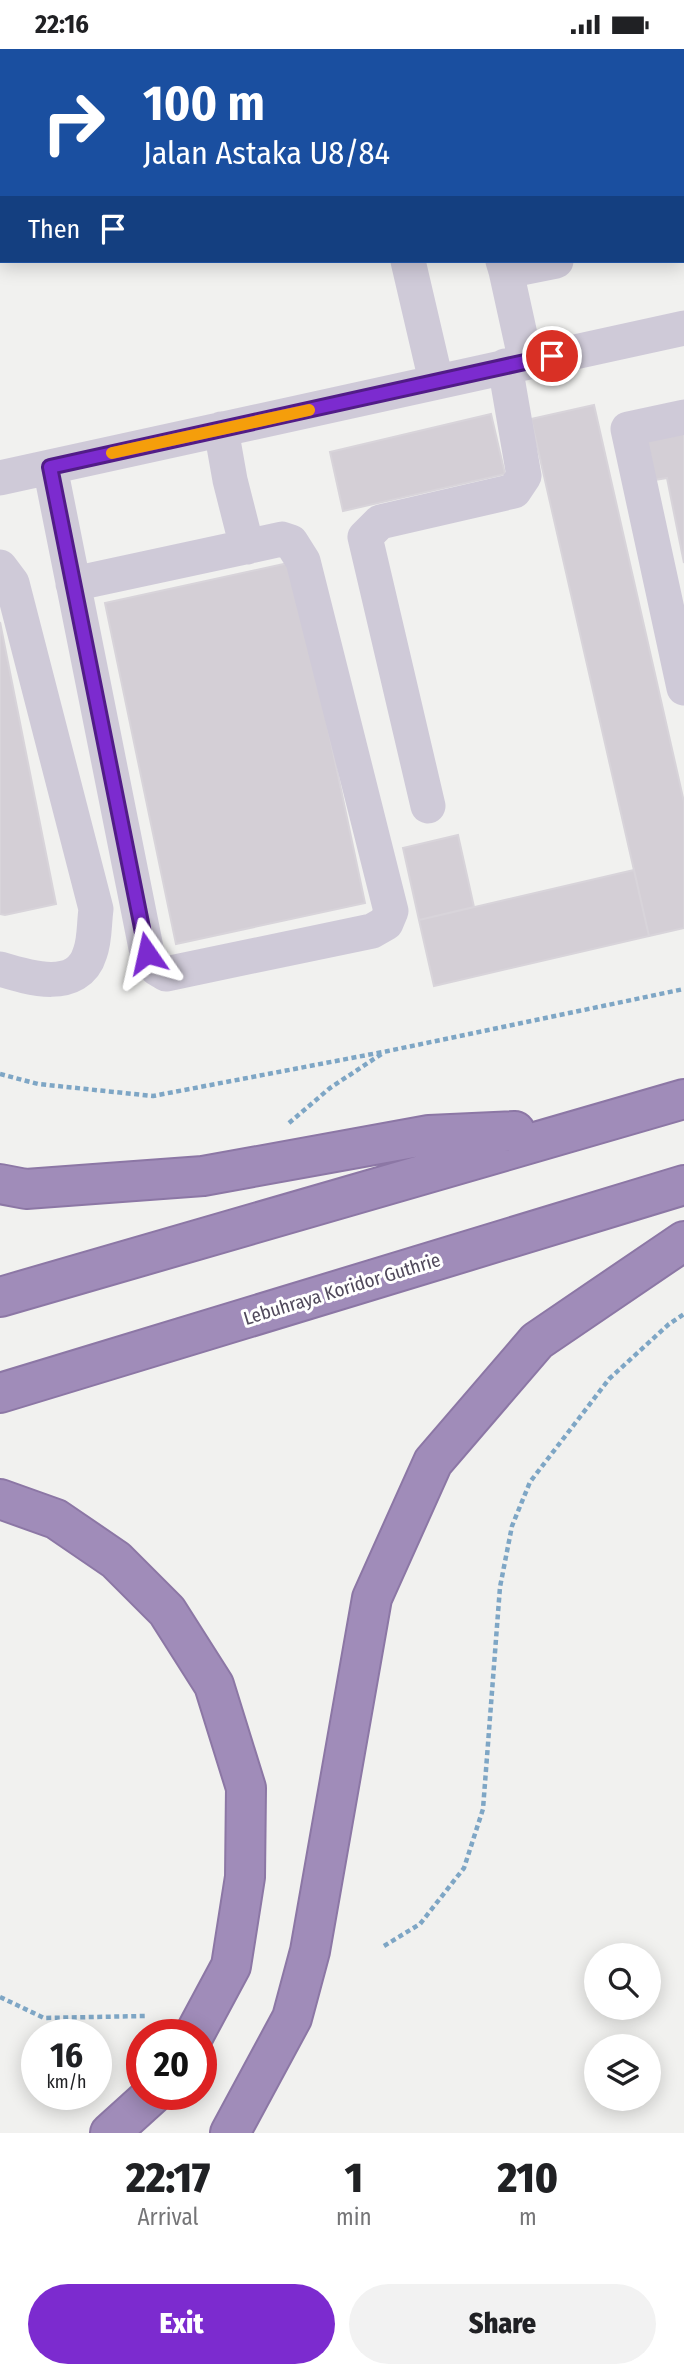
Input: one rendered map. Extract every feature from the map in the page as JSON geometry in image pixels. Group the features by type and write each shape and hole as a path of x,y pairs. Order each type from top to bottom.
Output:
{"highway":[{"path":"0,1297 684,1099"},
{"path":"0,1184 26,1189 203,1176 429,1135 579,1128"},
{"name":"Lebuhraya Koridor Guthrie","path":"0,1393 684,1185"},
{"path":"230,2133 292,2018 310,1951 372,1598 433,1462 537,1341 684,1241"},
{"path":"0,1499 57,1519 116,1560 167,1611 214,1685 246,1788 245,1877 231,1966 203,2019"},
{"path":"110,2133 135,2110"}],"street":[{"path":"408,263 436,381"},
{"path":"428,806 365,537 380,522 514,491 524,476 504,266 535,263"},
{"path":"0,478 684,328"},
{"path":"684,417 628,429 684,688"},
{"path":"221,429 230,480 247,547"},
{"path":"50,467 73,584 147,953 156,968 166,974 372,931 386,923 391,911 303,561 291,542 282,539 73,584"},
{"path":"0,566 12,583 96,909 91,951 86,963 77,973 61,979 46,980 0,969"}],"path":[{"path":"0,1074 38,1084 153,1096 388,1051 684,989"},
{"path":"284,1126 330,1088 388,1051"},
{"path":"384,1946 420,1924 464,1868 483,1809 500,1587 512,1526 530,1482 609,1379 684,1314"},
{"path":"0,1997 44,2018 145,2016"}],"building":[{"path":"594,405 684,802 684,928 649,936 531,419"},
{"path":"491,414 505,474 343,511 330,452"},
{"path":"684,426 684,563 667,478 648,481 639,435"},
{"path":"293,562 365,903 176,944 105,603"},
{"path":"0,622 56,904 5,915 0,914"},
{"path":"458,835 474,907 419,920 403,848"},
{"path":"634,870 649,936 434,986 419,920"}],"slow traffic":[{"path":"112,453 309,410"}],"route":[{"path":"147,953 50,467 552,356"}]}
